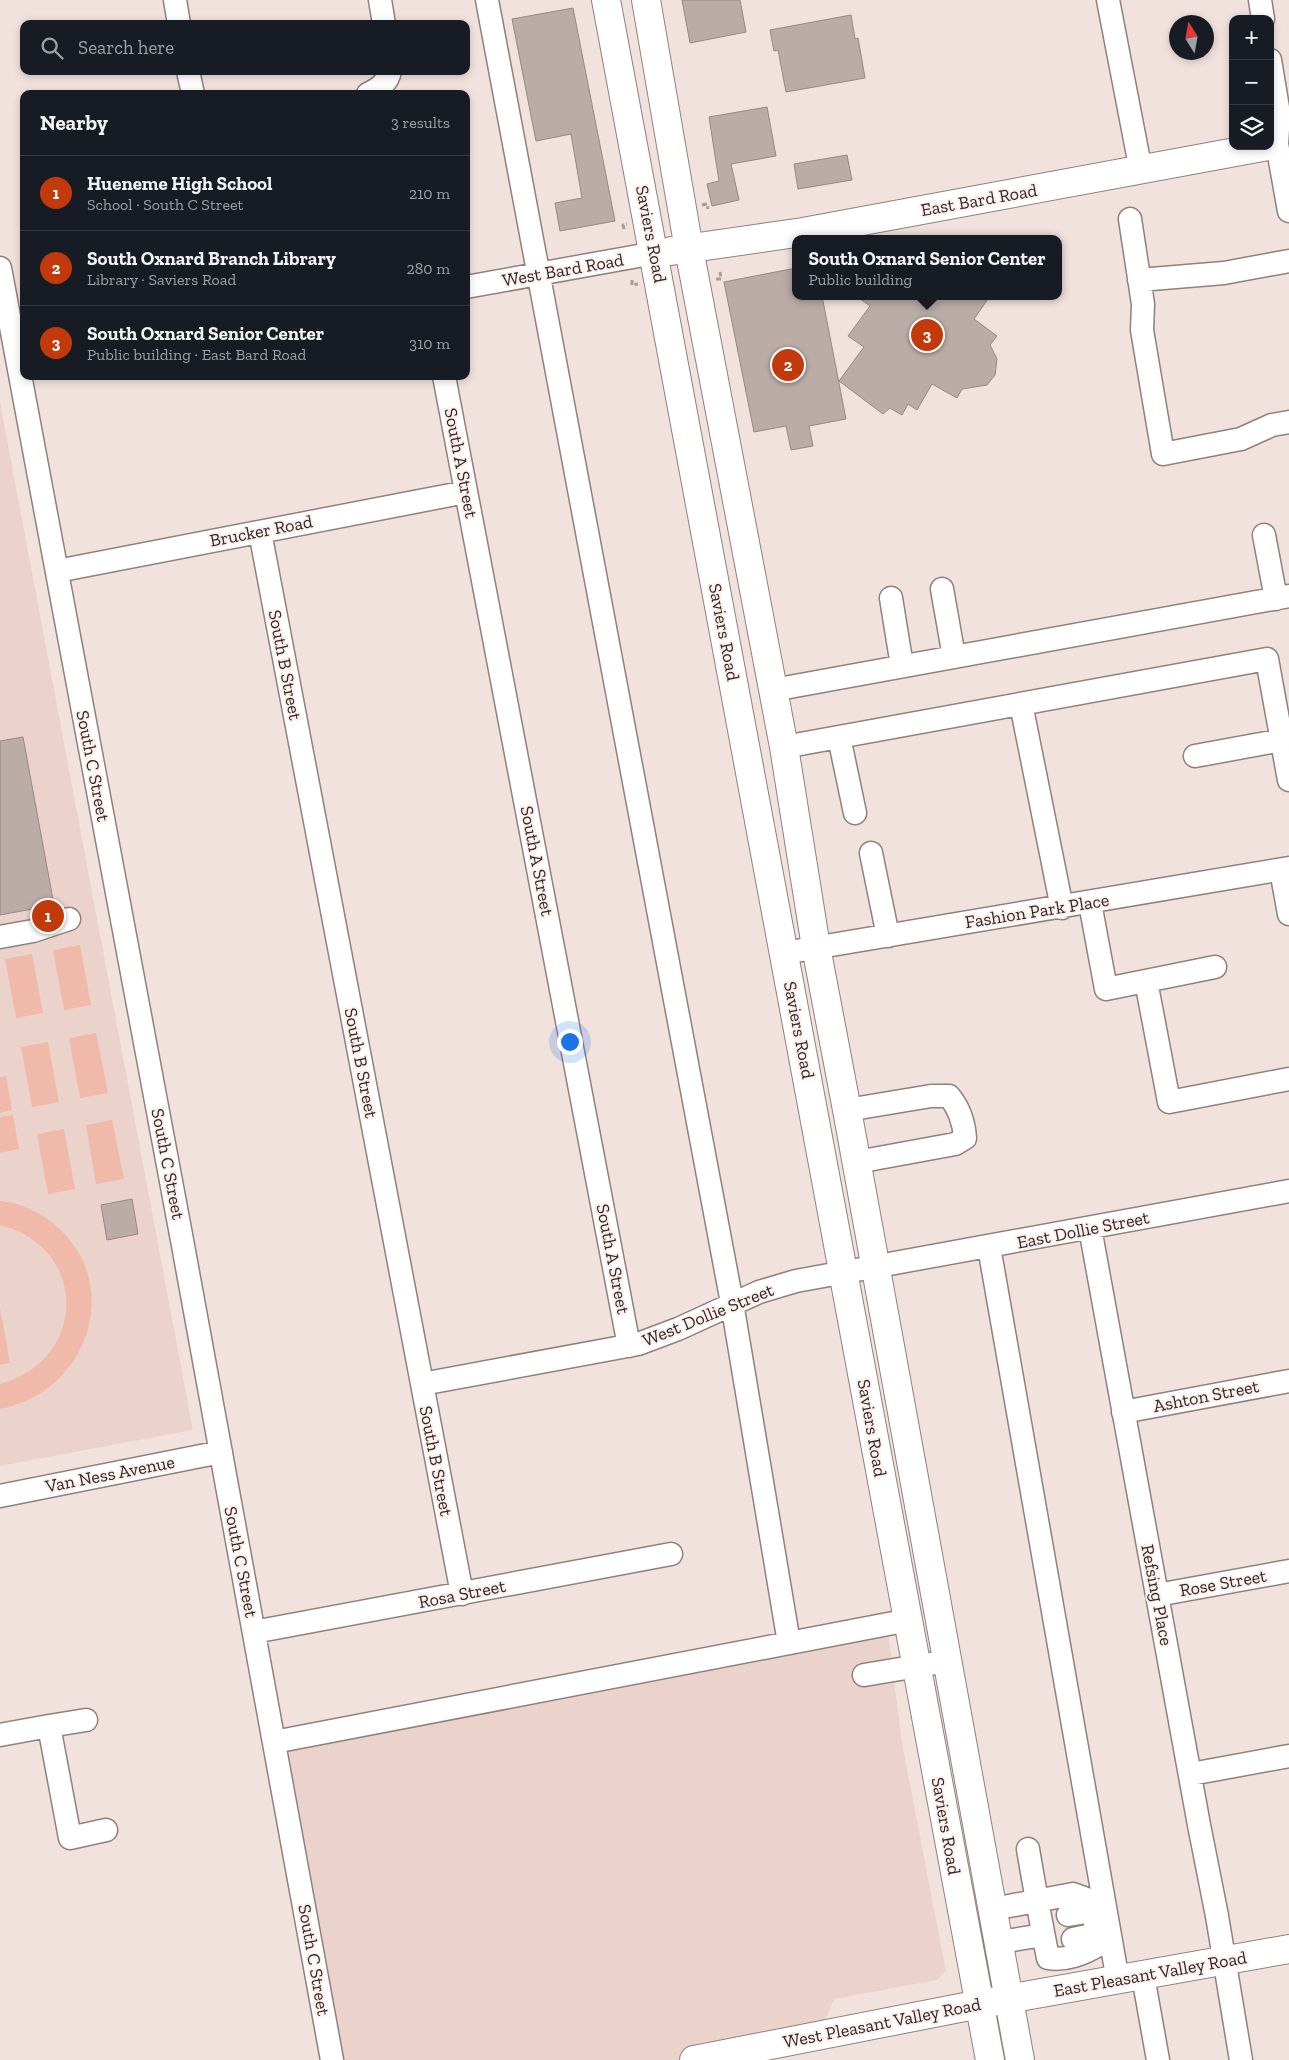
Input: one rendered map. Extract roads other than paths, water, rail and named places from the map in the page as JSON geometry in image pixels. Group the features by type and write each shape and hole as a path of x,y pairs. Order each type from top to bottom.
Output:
{"main road":[{"name":"Saviers Road","path":"606,0 655,253 990,2060"},
{"name":"Saviers Road","path":"646,0 689,249 784,747 816,947 848,1110 918,1509 948,1660 1020,2060"},
{"name":"East Bard Road","path":"689,249 803,232 1276,145"},
{"name":"West Bard Road","path":"655,253 689,249"},
{"name":"East Pleasant Valley Road","path":"1010,1999 1131,1979 1289,1949"},
{"name":"West Pleasant Valley Road","path":"694,2060 776,2052 980,2004 1010,1999"}],"street":[{"path":"175,0 178,20"},
{"path":"380,0 383,20"},
{"path":"487,0 732,1303 790,1643"},
{"path":"1108,0 1141,171"},
{"path":"1260,0 1263,15"},
{"path":"189,75 192,90"},
{"path":"375,90 384,85 389,75"},
{"path":"1274,84 1279,114 1276,145 1289,211"},
{"path":"1130,219 1143,304 1142,330 1163,454 1241,439 1272,425 1289,422"},
{"name":"West Bard Road","path":"470,286 655,253"},
{"path":"1140,280 1224,273 1289,261"},
{"name":"South C Street","path":"0,268 14,373 56,571 221,1452 332,2060"},
{"name":"South A Street","path":"445,380 629,1346"},
{"name":"Brucker Road","path":"56,571 466,492"},
{"name":"South B Street","path":"260,532 462,1594"},
{"path":"773,690 1282,597 1264,535"},
{"path":"942,589 954,657"},
{"path":"891,598 902,666"},
{"path":"784,747 1267,659 1289,780"},
{"path":"1021,704 1062,908"},
{"path":"839,737 855,813"},
{"path":"1196,756 1282,740"},
{"path":"871,853 876,886 888,936"},
{"path":"1285,869 1289,914"},
{"name":"Fashion Park Place","path":"784,953 1062,908 1285,869"},
{"path":"1090,902 1106,989 1215,967"},
{"path":"0,938 33,931 69,919"},
{"path":"1146,981 1169,1102 1289,1079"},
{"path":"848,1110 931,1096 949,1096 956,1104 964,1128 965,1138 955,1144 857,1162"},
{"name":"East Dollie Street","path":"876,1267 1289,1191"},
{"name":"Refsing Place","path":"1090,1228 1191,1774 1241,2060"},
{"path":"990,1247 1068,1927"},
{"name":"West Dollie Street","path":"422,1384 629,1346 678,1329 759,1292 787,1284 876,1267"},
{"name":"Ashton Street","path":"1124,1412 1289,1381"},
{"name":"Van Ness Avenue","path":"0,1496 221,1452"},
{"name":"Rosa Street","path":"254,1632 670,1554"},
{"name":"Rose Street","path":"1157,1595 1289,1571"},
{"path":"274,1742 908,1620"},
{"path":"864,1675 948,1660"},
{"path":"0,1735 86,1720"},
{"path":"49,1726 70,1838 106,1830"},
{"path":"1191,1774 1289,1756"},
{"path":"1028,1849 1068,1927 1091,1986"},
{"path":"993,1909 1068,1927 1131,1979 1158,2060"},
{"path":"1000,1942 1068,1927"}],"place":[{"name":"South Oxnard Senior Center","path":"927,335"},
{"name":"South Oxnard Branch Library","path":"788,365"},
{"name":"Hueneme High School","path":"48,916"}]}
